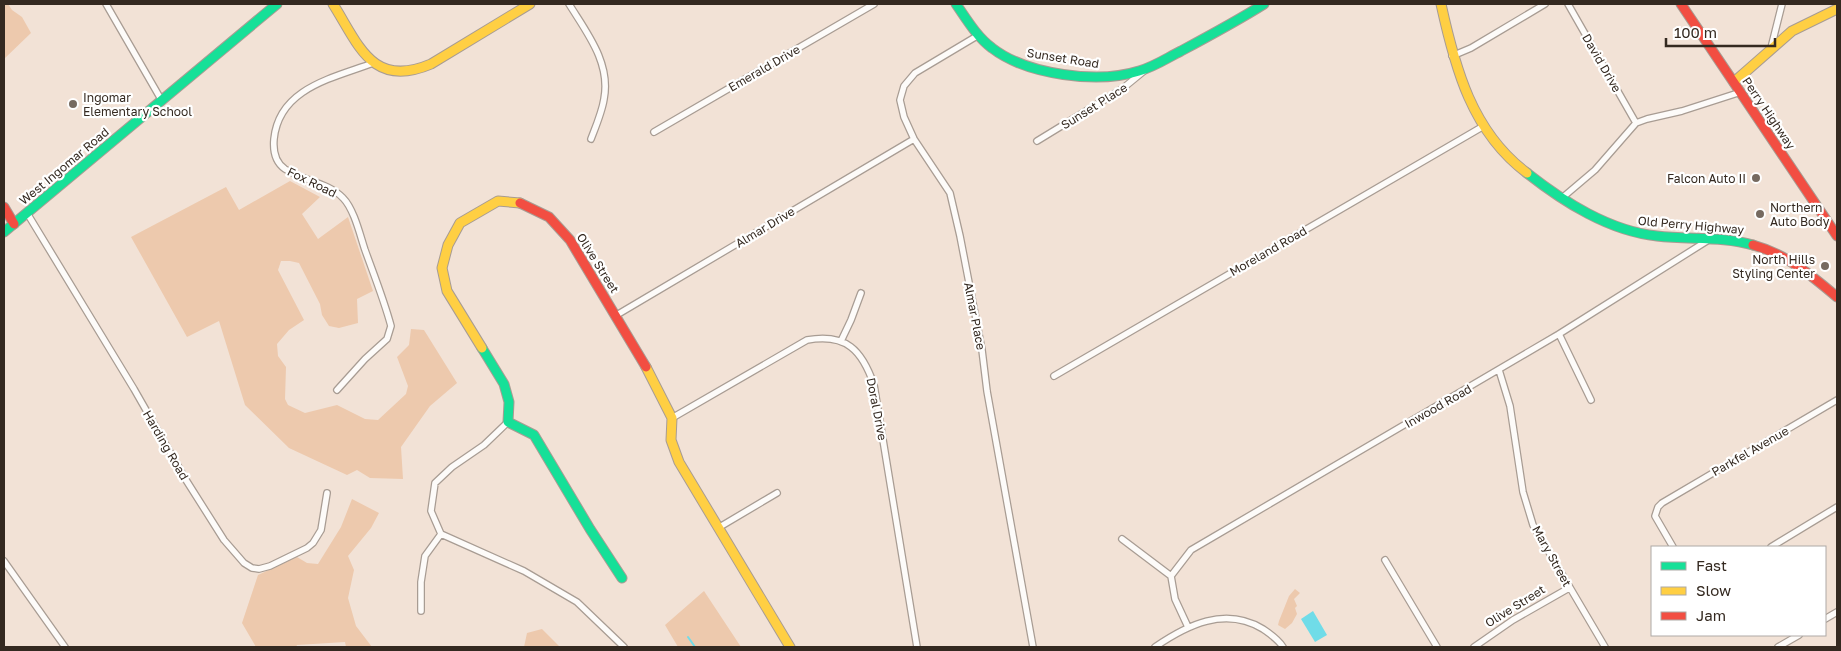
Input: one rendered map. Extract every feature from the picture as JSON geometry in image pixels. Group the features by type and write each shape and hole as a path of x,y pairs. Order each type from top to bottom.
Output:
{"street":[{"path":"106,4 162,101"},
{"name":"West Ingomar Road","path":"4,232 277,4"},
{"path":"334,4 373,63 389,70 398,71 422,68 530,4"},
{"path":"569,4 595,47 605,75 604,102 591,139"},
{"name":"Emerald Drive","path":"654,132 874,4"},
{"name":"Sunset Road","path":"956,4 978,36 1008,59 1040,69 1088,76 1128,74 1147,68 1211,35 1264,4"},
{"name":"Old Perry Highway","path":"1441,4 1452,56 1464,93 1482,127 1518,168 1562,198 1606,222 1630,232 1655,236 1743,242 1772,250 1796,264 1837,298"},
{"path":"1452,56 1471,48 1545,4"},
{"name":"David Drive","path":"1568,4 1636,123"},
{"name":"Perry Highway","path":"1681,4 1837,236"},
{"path":"1771,50 1782,4"},
{"path":"1734,82 1797,28 1837,9"},
{"name":"Almar Place","path":"978,36 915,73 904,86 900,100 904,117 914,139 950,192 982,350 987,391 1033,647"},
{"name":"Fox Road","path":"337,390 387,339 391,326 360,234 344,198 327,187 285,169 276,157 273,149 281,115 290,103 305,90 373,63"},
{"name":"Sunset Place","path":"1037,140 1122,89 1147,68"},
{"path":"1562,198 1595,170 1626,132 1636,123 1682,111 1740,92"},
{"name":"Moreland Road","path":"1054,376 1482,127"},
{"name":"Almar Drive","path":"616,316 914,139"},
{"name":"Olive Street","path":"508,422 509,402 504,384 447,291 442,268 448,246 460,223 498,201 518,202 549,217 570,240 643,360 672,418 671,440 679,462 790,647"},
{"path":"4,207 14,224"},
{"name":"Harding Road","path":"27,213 134,389 186,480 224,540 244,563 252,568 270,566 307,548 313,543 321,530 327,493"},
{"name":"Inwood Road","path":"1171,576 1191,550 1560,334 1710,239"},
{"path":"672,418 808,340 824,337 841,341 861,293"},
{"path":"1560,334 1591,400"},
{"name":"Doral Drive","path":"841,341 861,357 868,368 874,385 917,647"},
{"name":"Mary Street","path":"1499,370 1510,406 1523,492 1533,525 1605,647"},
{"name":"Parkfel Avenue","path":"1672,546 1654,516 1662,503 1837,400"},
{"path":"622,578 590,529 534,434 508,422 484,445 435,483 431,511 441,534 524,571 577,602 624,647"},
{"path":"718,528 777,493"},
{"path":"1772,546 1837,507"},
{"path":"421,611 421,582 425,556 441,534"},
{"path":"1122,539 1171,576 1175,599 1188,627"},
{"path":"1385,560 1438,647"},
{"path":"4,561 64,647"},
{"name":"Olive Street","path":"1474,647 1513,620 1569,588"},
{"path":"1826,618 1837,612"},
{"path":"1154,647 1188,627 1214,619 1238,619 1256,625 1269,633 1283,647"},
{"path":"1778,647 1797,636"}],"shaded area":[{"path":"4,4 8,4 12,10 22,17 31,33 4,59"},
{"path":"290,181 320,197 302,214 318,239 348,217 373,291 357,299 358,323 339,328 329,326 322,315 320,304 299,263 281,261 278,270 304,320 289,330 277,344 278,356 286,367 285,399 288,405 305,413 337,405 365,419 378,420 406,394 408,386 397,357 409,345 411,329 424,330 457,383 430,406 401,447 403,479 370,478 357,470 347,475 289,448 245,405 219,321 187,337 131,237 226,187 239,210"},
{"path":"352,499 379,513 371,528 348,556 354,570 348,598 356,626 372,647 346,647 345,642 297,645 296,647 256,647 242,623 258,575 297,557 307,563 318,564 341,527"},
{"path":"1295,589 1300,593 1294,599 1297,606 1295,608 1297,614 1292,623 1285,629 1278,625 1279,621 1289,596"},
{"path":"704,591 741,647 678,647 665,625"},
{"path":"542,629 560,647 524,647 527,633"}],"water":[{"path":"1313,611 1327,635 1315,642 1301,619"}],"waterway":[{"path":"688,637 695,647"}],"traffic: fast":[{"path":"4,232 277,4"},
{"path":"956,4 982,39 1007,57 1043,71 1084,77 1122,75 1150,67 1264,4"},
{"path":"1527,173 1572,204 1605,222 1622,228 1657,236 1729,240 1753,245"},
{"path":"482,348 504,384 509,402 508,422 534,435 590,529 622,578"}],"traffic: slow":[{"path":"333,4 360,48 370,59 381,67 394,71 411,70 431,64 530,4"},
{"path":"1441,4 1460,75 1479,118 1492,138 1508,157 1527,173"},
{"path":"1734,82 1792,31 1837,9"},
{"path":"482,348 447,291 442,268 448,245 460,223 498,201 520,203"},
{"path":"646,367 672,418 671,440 679,462 790,647"}],"traffic: jam":[{"path":"1681,4 1837,236"},
{"path":"520,203 549,217 570,240 646,367"},
{"path":"4,207 14,224"},
{"path":"1753,245 1787,260 1808,273 1837,297"}],"place":[{"name":"Ingomar Elementary School","path":"73,104"},
{"name":"Falcon Auto II","path":"1756,178"},
{"name":"Northern Auto Body","path":"1760,214"},
{"name":"North Hills Styling Center","path":"1825,266"}]}
